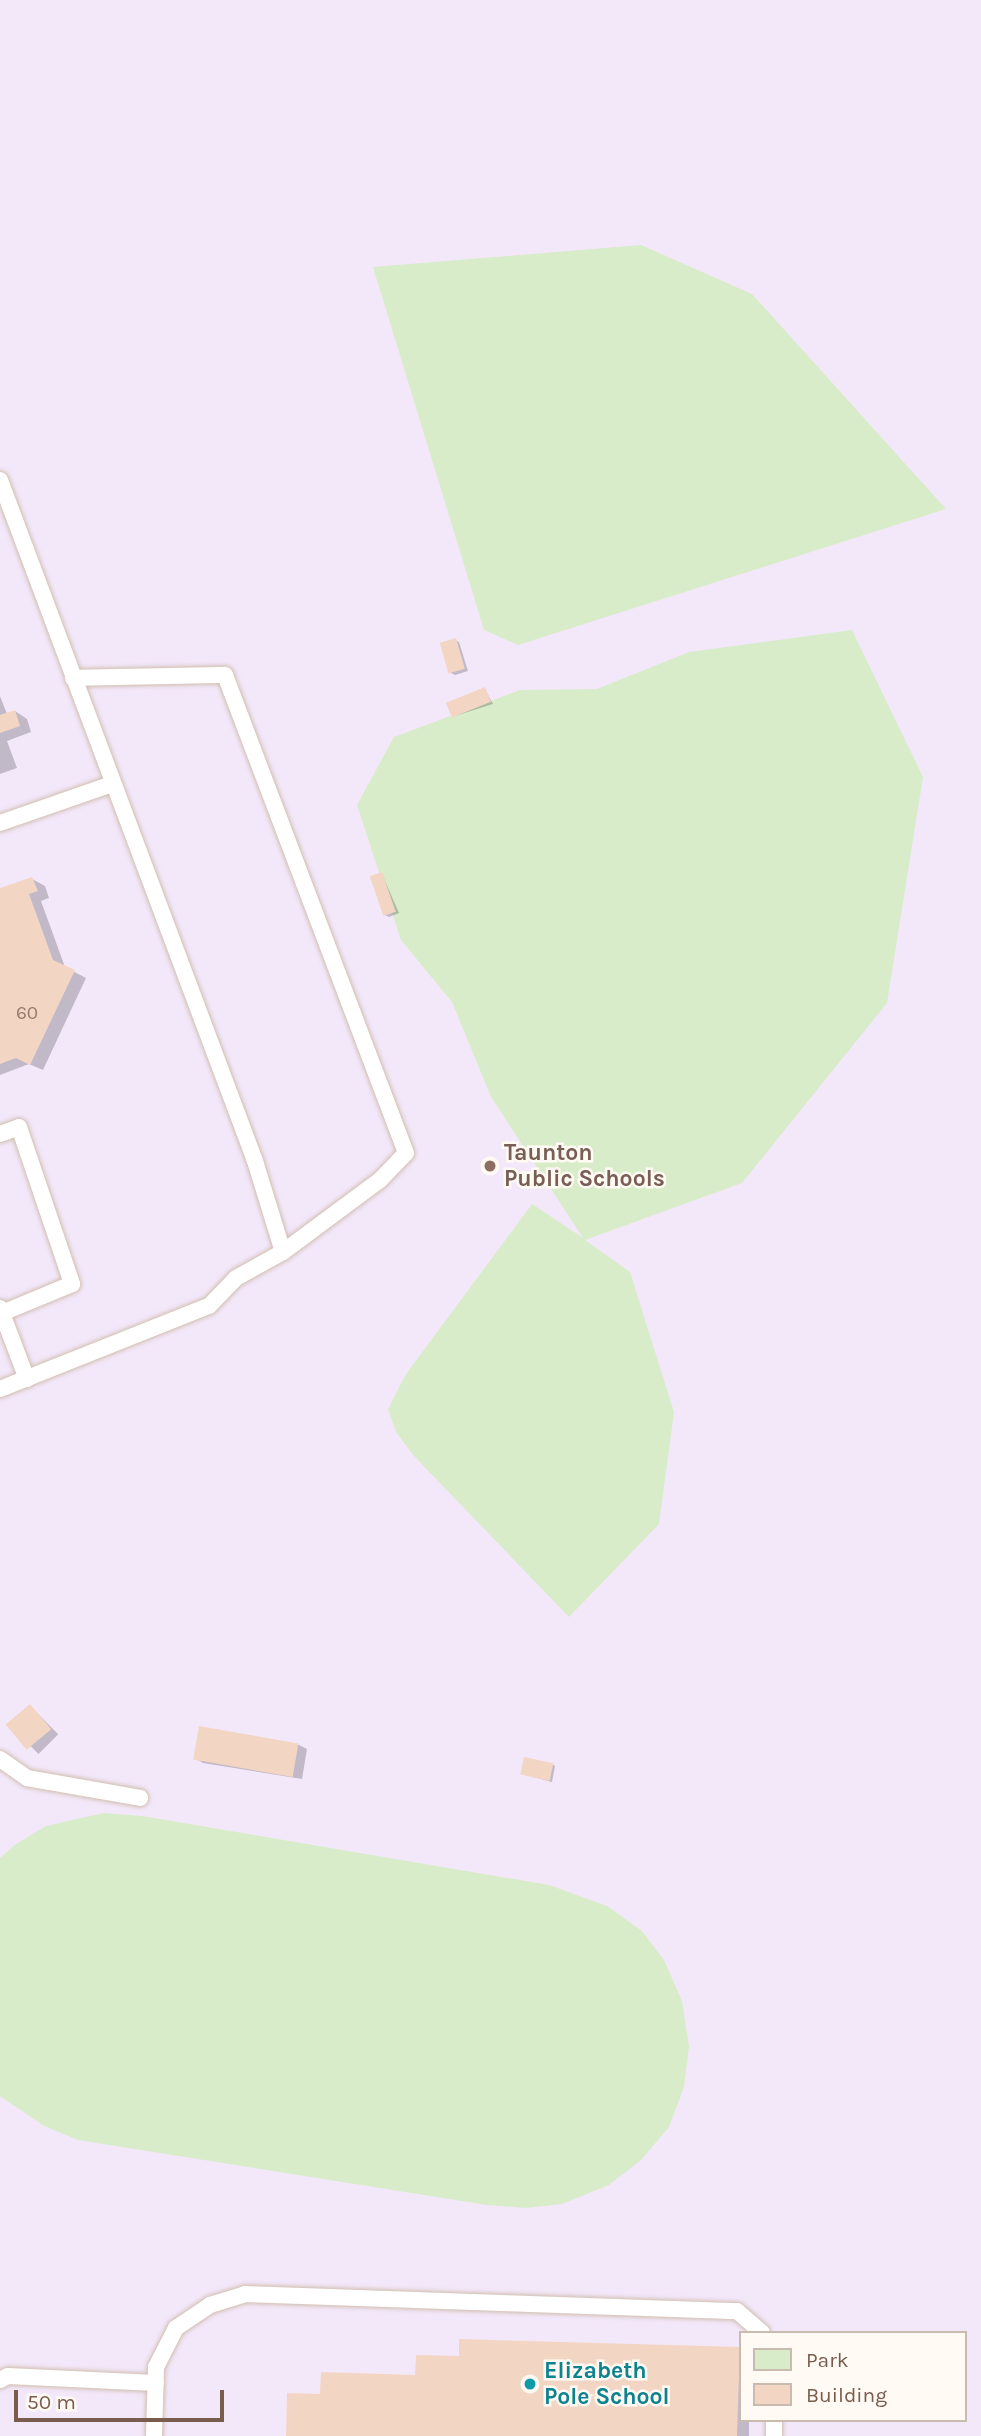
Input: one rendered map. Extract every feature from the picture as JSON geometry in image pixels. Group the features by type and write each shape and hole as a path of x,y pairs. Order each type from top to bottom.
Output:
{"lane":[{"path":"0,480 255,1161 283,1252"},
{"path":"0,1390 209,1306 236,1278 283,1252 380,1180 406,1153 225,676 73,678"},
{"path":"0,824 112,784"},
{"path":"0,1134 19,1127 72,1284 1,1311 27,1378"},
{"path":"0,1759 27,1778 141,1798"},
{"path":"154,2436 156,2367 176,2328 210,2305 246,2294 737,2311 760,2331"},
{"path":"0,2380 8,2376 156,2382"}],"shaded area":[{"name":"Taunton Public Schools","path":"0,0 981,0 981,2436 0,2436"}],"green space":[{"path":"641,245 752,294 946,509 518,645 484,630 373,267"},
{"path":"852,630 923,777 887,1003 742,1183 585,1240 630,1272 674,1412 659,1524 569,1617 413,1455 396,1432 388,1409 406,1374 532,1204 583,1238 491,1097 452,1002 401,940 357,805 394,737 520,690 597,689 689,652"},
{"path":"104,1813 142,1816 549,1885 607,1906 642,1931 664,1960 682,2001 689,2047 684,2087 669,2127 641,2160 609,2185 562,2204 526,2208 487,2205 78,2140 44,2126 0,2096 0,1858 16,1844 46,1826"}],"building":[{"path":"456,638 465,669 448,673 440,643"},
{"path":"485,687 491,702 452,718 446,703"},
{"path":"15,710 20,726 0,733 0,715"},
{"path":"382,872 396,912 383,916 370,876"},
{"path":"32,877 38,891 29,894 53,960 75,970 30,1065 16,1058 0,1064 0,888"},
{"path":"30,1704 51,1729 27,1750 5,1725"},
{"path":"199,1726 298,1744 293,1777 193,1759"},
{"path":"524,1757 553,1763 550,1781 520,1775"},
{"name":"Elizabeth Pole School","path":"459,2339 740,2347 737,2436 286,2436 287,2393 320,2394 321,2372 415,2375 416,2355 459,2356"}],"place":[{"name":"Taunton Public Schools","path":"490,1166"},
{"name":"Elizabeth Pole School","path":"530,2384"}]}
